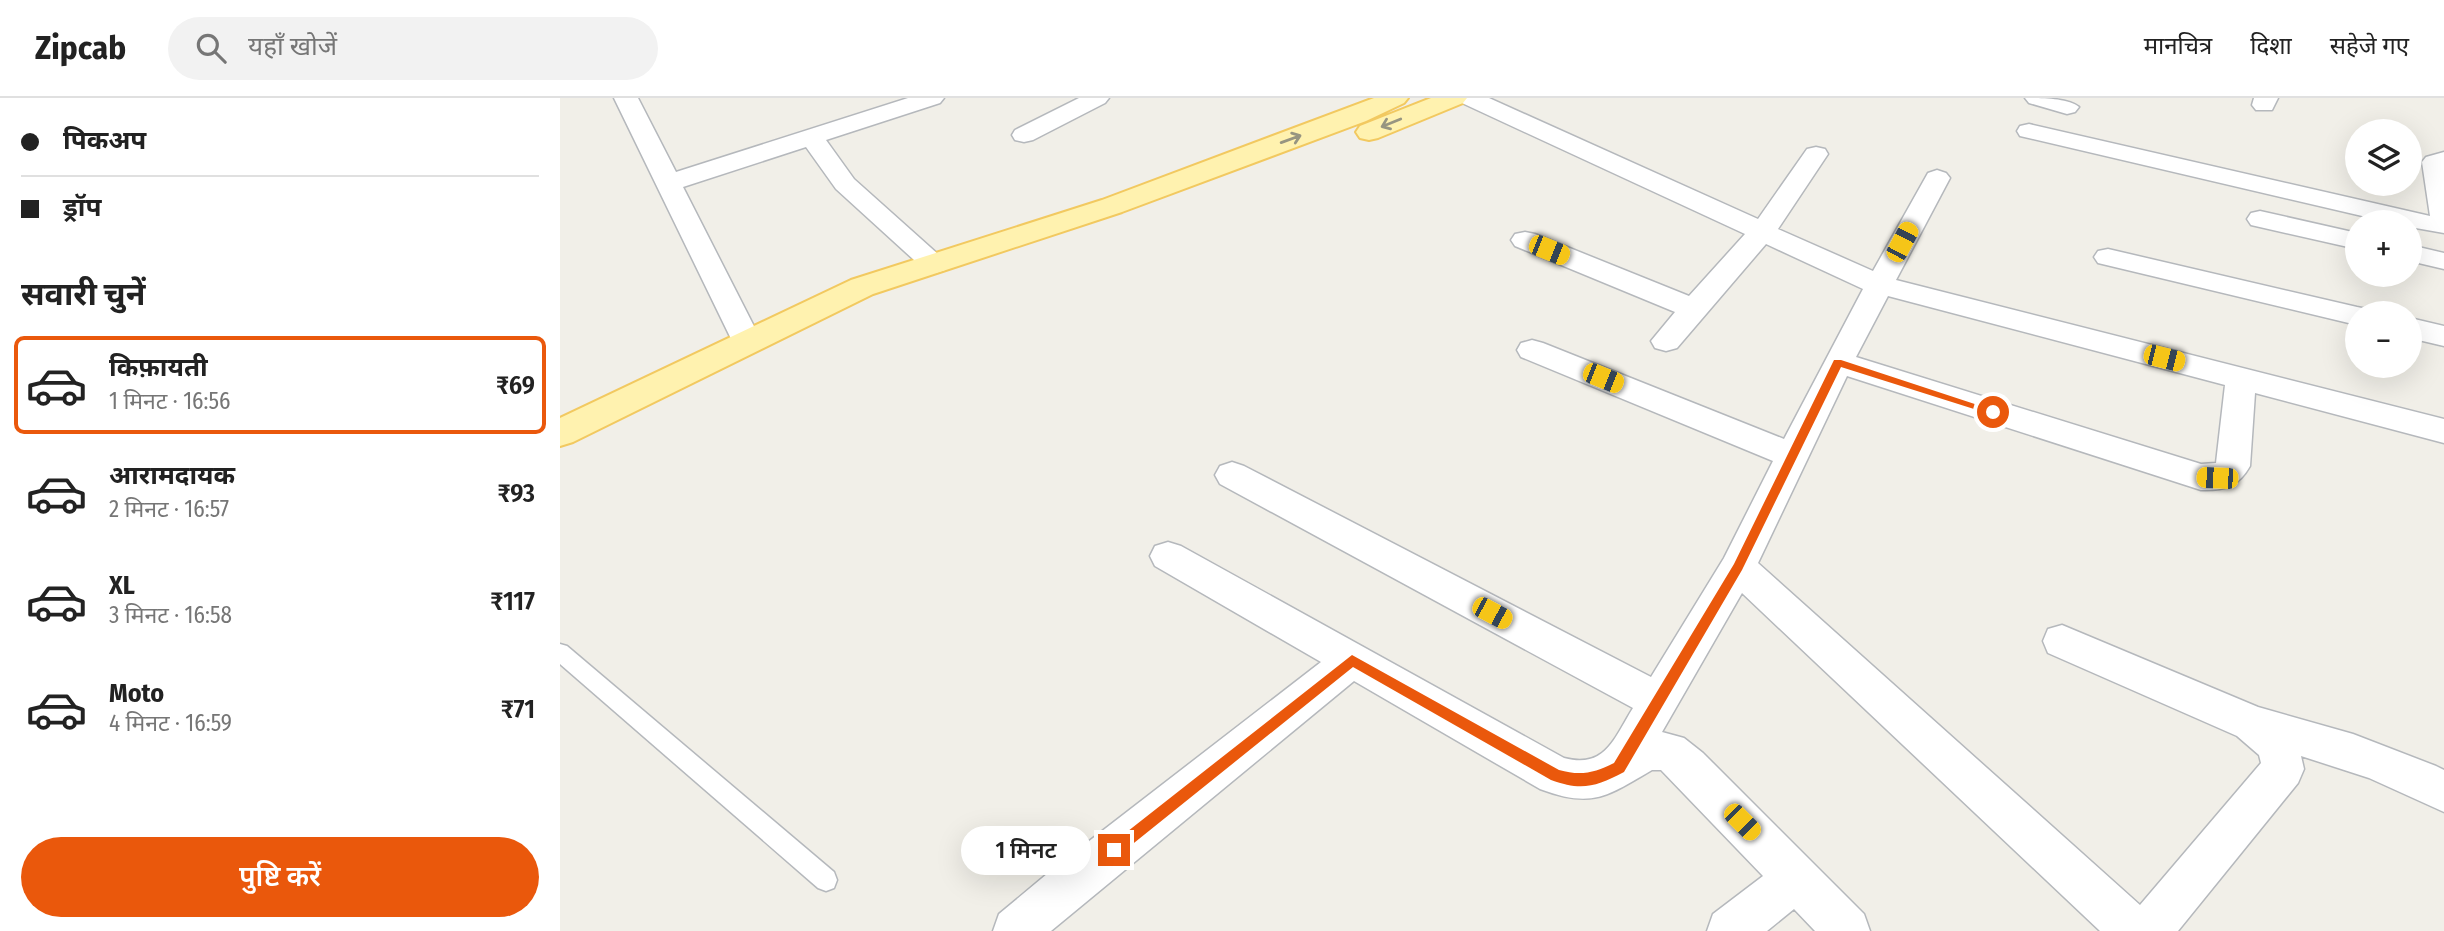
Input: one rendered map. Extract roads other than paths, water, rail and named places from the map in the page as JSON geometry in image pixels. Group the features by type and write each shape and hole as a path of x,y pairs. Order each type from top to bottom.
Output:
{"main road":[{"path":"560,433 862,287 1112,206 1357,115 1395,98"},
{"path":"1112,206 1266,168 1360,136 1454,98"}],"street":[{"path":"626,98 747,342"},
{"path":"668,183 932,98"},
{"path":"1024,135 1097,98"},
{"path":"1470,98 1880,285 2444,431"},
{"path":"2037,98 2067,107"},
{"path":"2029,131 2430,225 2443,224 2444,207 2435,162 2444,159"},
{"path":"811,138 845,184 935,264"},
{"path":"1666,341 1763,231 1816,154"},
{"path":"1619,768 1738,567 1838,362 1937,178"},
{"path":"2260,219 2345,238"},
{"path":"1525,240 1694,309"},
{"path":"2422,256 2444,261"},
{"path":"2108,257 2345,313"},
{"path":"2422,331 2444,336"},
{"path":"1532,350 1793,455"},
{"path":"1838,362 2209,478 2228,473 2233,466 2241,378"},
{"path":"1231,475 1658,701"},
{"path":"1168,556 1555,775 1574,780 1598,779 1647,751 1669,751 1797,877 1847,931"},
{"path":"1738,567 2122,926 2283,769 2281,751 2272,738 2251,723"},
{"path":"2062,641 2251,723 2371,758 2407,771 2444,792"},
{"path":"1016,931 1069,885 1352,660"},
{"path":"1730,931 1797,877"}],"lane":[{"path":"560,652 826,880"}]}
